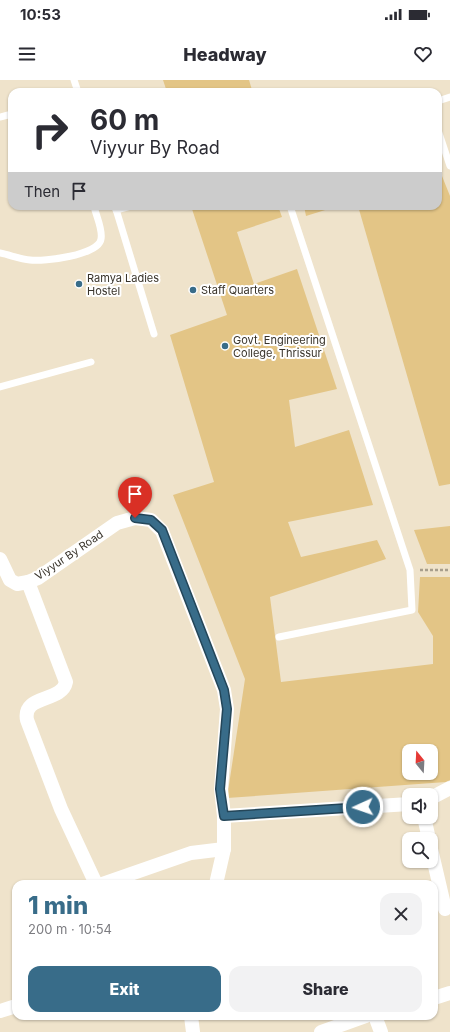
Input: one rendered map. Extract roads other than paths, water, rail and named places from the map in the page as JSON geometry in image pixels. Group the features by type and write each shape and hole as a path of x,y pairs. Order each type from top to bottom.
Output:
{"street":[{"name":"Viyyur By Road","path":"0,559 5,582 17,584 38,578 117,523 135,518 151,520 162,530 224,690 227,709 220,789 224,816 224,849 217,880"},
{"path":"28,582 66,682 61,691 31,705 27,709 27,720 61,809 94,880"},
{"path":"438,794 450,788"},
{"path":"224,816 402,804"},
{"path":"113,880 191,853 224,849"},
{"path":"435,868 445,909"},
{"path":"438,997 450,994"},
{"path":"0,1011 12,1007"},
{"path":"192,1020 193,1032"},
{"path":"321,1032 355,1020"},
{"path":"376,1020 381,1032"}],"lane":[{"path":"442,142 450,166"},
{"path":"0,253 30,261 48,260 95,248 101,239 95,210"},
{"path":"117,210 154,334"},
{"path":"280,637 412,610 410,570 291,210"},
{"path":"0,387 91,362"}],"place":[{"name":"Ramya Ladies Hostel","path":"79,284"},
{"name":"Staff Quarters","path":"193,290"},
{"name":"Govt. Engineering College, Thrissur","path":"225,346"}]}
